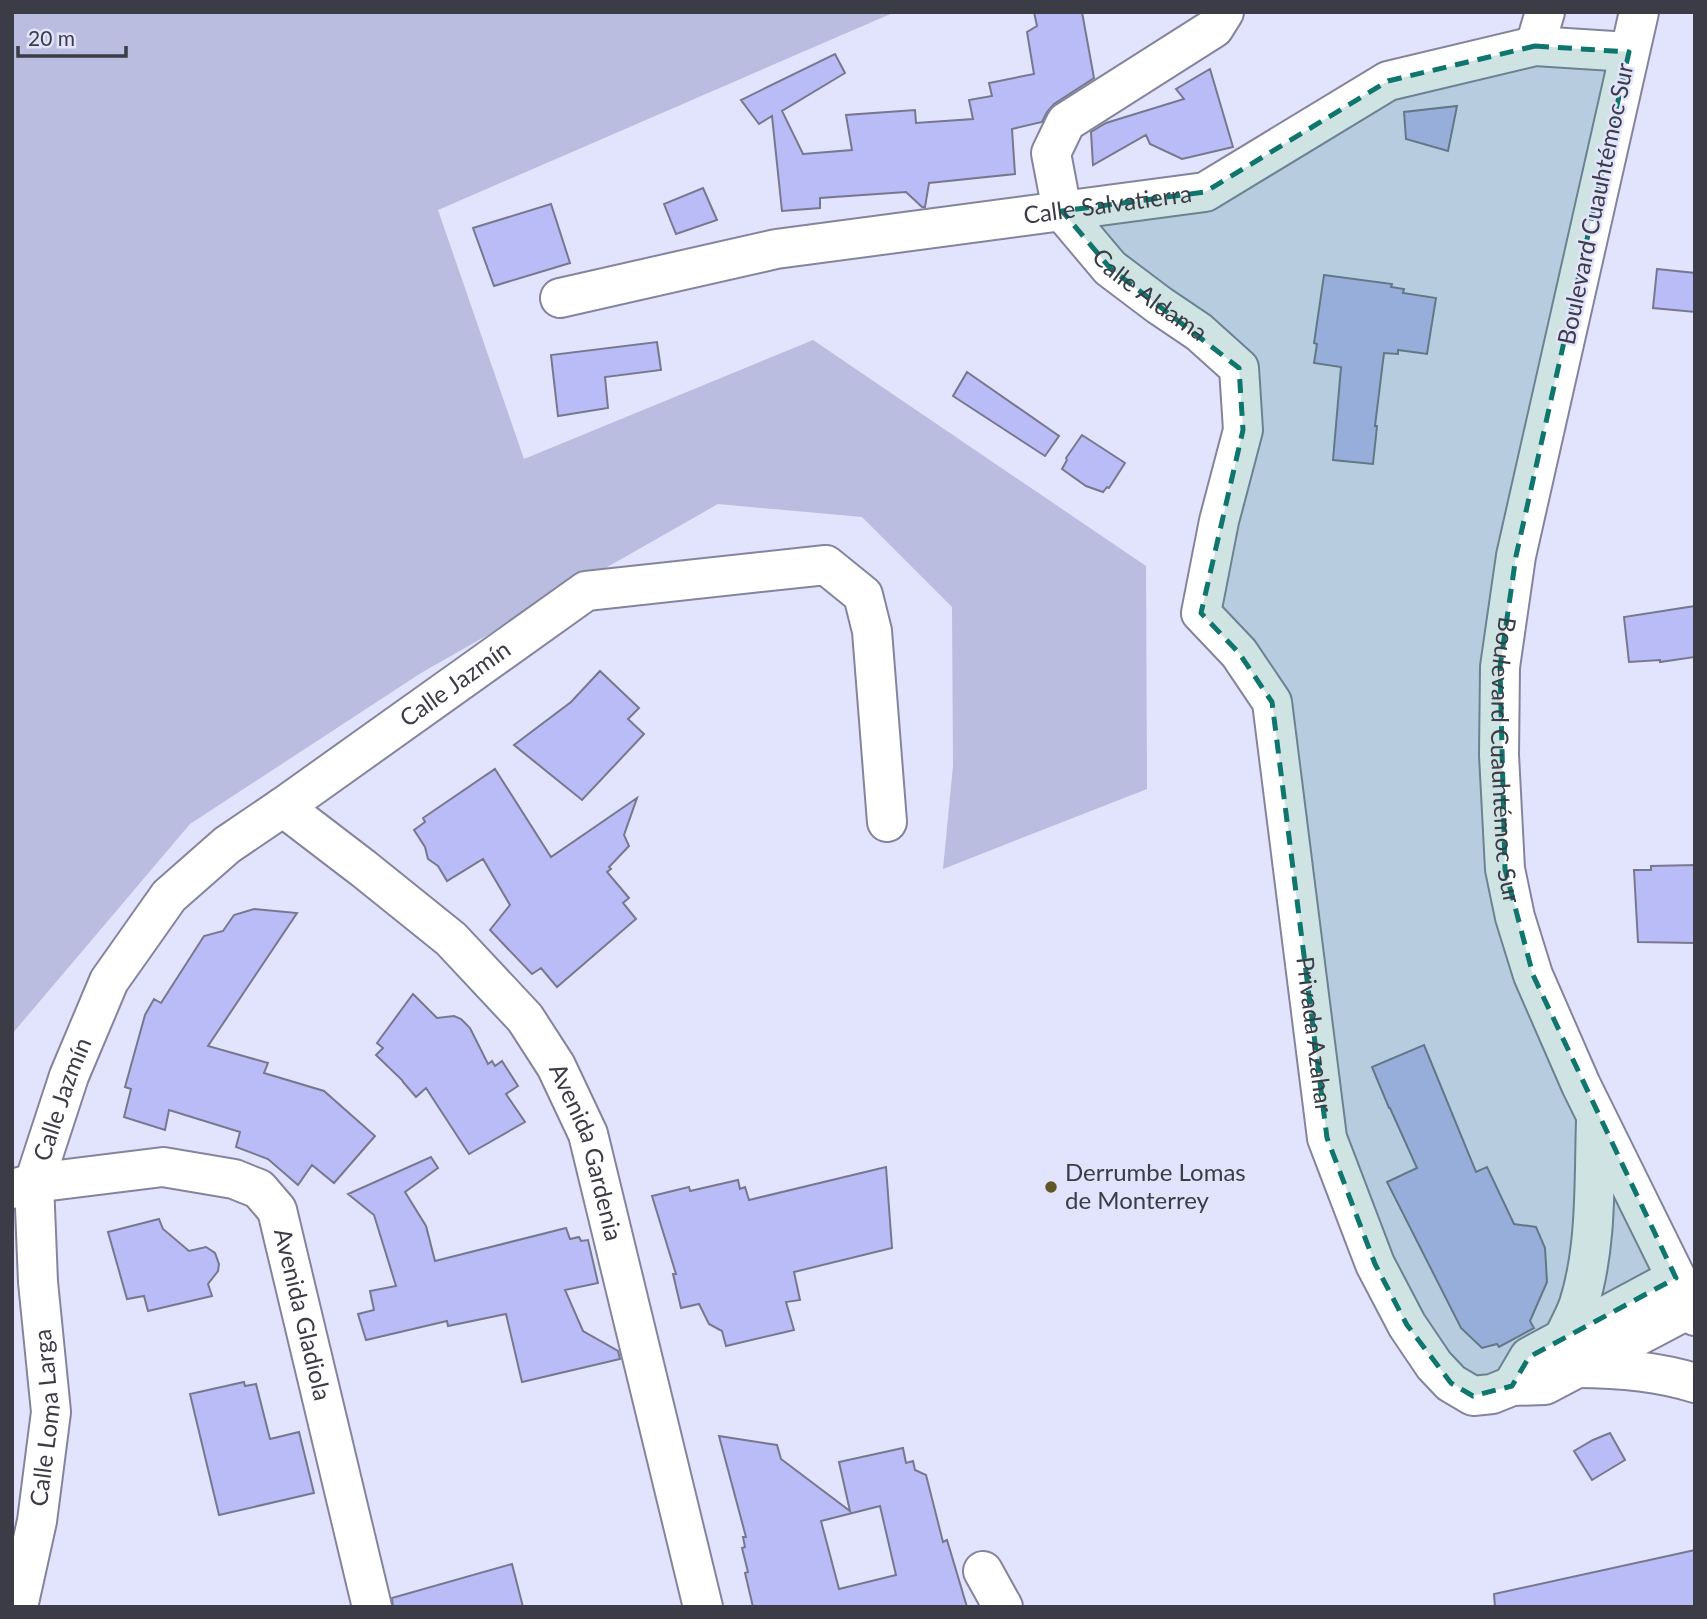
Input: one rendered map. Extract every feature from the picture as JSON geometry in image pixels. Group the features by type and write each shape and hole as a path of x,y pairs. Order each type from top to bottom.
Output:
{"street":[{"name":"Calle Aldama","path":"1201,613 1219,521 1244,430 1239,368 1199,332 1110,268 1062,211 1051,153 1066,122 1214,28 1224,12"},
{"name":"Boulevard Cuauhtémoc Sur","path":"1639,12 1516,556 1500,667 1499,755 1505,869 1515,917 1533,975 1580,1085 1687,1301"},
{"name":"Calle Salvatierra","path":"560,298 776,249 1205,192 1388,81 1540,29 1629,52"},
{"name":"Calle Jazmín","path":"23,1186 109,981 169,896 227,845 586,591 826,565 863,595 872,631 887,821"},
{"name":"Privada Azahar","path":"1201,613 1239,653 1272,702 1327,1138 1375,1264 1407,1325 1434,1365 1451,1383 1473,1396 1492,1394 1512,1385 1529,1357 1570,1353 1687,1301"},
{"name":"Avenida Gardenia","path":"283,807 451,939 525,1018 556,1066 588,1134 703,1607"},
{"path":"1596,1116 1594,1206 1586,1279 1570,1353 1614,1368 1650,1372 1695,1383"},
{"name":"Avenida Gladiola","path":"23,1186 163,1167 234,1179 259,1189 277,1210 372,1607"},
{"name":"Calle Loma Larga","path":"18,1607 37,1521 51,1412 38,1282 23,1186"},
{"path":"983,1571 1003,1607"}],"highlighted area":[{"path":"1535,46 1629,52 1516,556 1500,667 1505,869 1533,975 1676,1278 1529,1357 1512,1386 1473,1396 1451,1383 1407,1325 1375,1264 1327,1138 1272,702 1239,653 1201,613 1243,430 1239,368 1110,268 1062,211 1205,192 1388,81"}],"shaded area":[{"path":"12,12 895,12 438,210 524,459 813,340 1146,566 1147,789 943,869 953,766 952,607 862,517 718,504 421,673 190,824 12,1034"}],"building":[{"path":"1034,12 1082,12 1094,78 1054,104 1042,122 1012,129 1015,174 929,183 925,207 906,192 820,198 820,208 782,211 772,116 759,124 741,100 835,54 845,73 782,111 803,154 852,150 846,115 915,110 916,123 973,119 969,100 992,96 989,83 1034,74 1027,32 1037,26"},
{"path":"1210,69 1233,147 1182,159 1150,144 1146,135 1093,165 1091,132 1106,123 1184,99 1176,89"},
{"path":"1457,106 1448,151 1406,139 1404,112"},
{"path":"703,188 717,220 676,234 664,204"},
{"path":"551,204 570,263 494,286 473,228"},
{"path":"1657,269 1695,273 1695,312 1653,308"},
{"path":"1324,275 1392,284 1391,287 1404,289 1403,293 1436,298 1427,354 1398,350 1398,354 1384,353 1373,464 1333,460 1341,367 1314,363 1317,344 1314,343"},
{"path":"657,342 661,370 605,377 608,408 558,416 551,355"},
{"path":"967,372 1059,436 1045,456 953,396"},
{"path":"1082,435 1125,463 1109,488 1103,492 1086,486 1062,469 1066,458"},
{"path":"1695,606 1695,657 1660,662 1629,662 1624,617"},
{"path":"600,671 639,708 628,719 644,734 582,800 514,745 571,702"},
{"path":"495,769 551,857 637,798 624,835 629,846 607,872 629,898 623,903 636,919 557,987 541,968 532,974 490,930 510,905 483,859 447,881 438,866 428,859 425,847 414,830 425,822 423,818"},
{"path":"1695,865 1695,943 1638,942 1634,870 1651,870 1651,866"},
{"path":"254,909 297,913 208,1046 268,1063 264,1073 324,1091 375,1136 334,1183 312,1165 298,1185 268,1159 236,1147 240,1132 169,1110 165,1130 124,1117 131,1089 125,1087 145,1015 154,999 161,1003 204,936 223,931 234,915"},
{"path":"413,994 437,1018 454,1016 461,1019 470,1028 488,1064 492,1061 495,1066 502,1061 518,1086 506,1094 525,1122 469,1154 426,1088 416,1097 376,1055 383,1048 377,1043"},
{"path":"1424,1045 1476,1172 1487,1167 1514,1224 1536,1227 1545,1248 1547,1282 1530,1321 1534,1328 1499,1347 1497,1344 1482,1348 1461,1328 1387,1182 1417,1168 1372,1067"},
{"path":"431,1157 438,1168 405,1192 426,1226 435,1261 566,1228 570,1239 579,1237 581,1241 588,1240 598,1283 565,1290 583,1331 618,1351 620,1359 522,1382 506,1314 448,1326 447,1321 366,1340 358,1314 374,1310 370,1291 396,1286 374,1215 348,1194"},
{"path":"886,1167 892,1248 794,1272 800,1300 786,1302 794,1330 726,1346 722,1331 709,1324 699,1304 681,1308 673,1274 676,1274 652,1196 738,1180 740,1189 745,1187 749,1200"},
{"path":"159,1219 163,1229 189,1251 206,1247 215,1253 219,1264 218,1271 208,1284 212,1296 148,1311 144,1296 127,1299 108,1232"},
{"path":"244,1382 245,1386 256,1384 270,1439 299,1432 314,1493 219,1515 190,1394"},
{"path":"1610,1433 1625,1460 1592,1480 1574,1451"},
{"path":"719,1436 777,1445 781,1459 850,1511 839,1462 903,1448 906,1463 913,1461 915,1470 926,1475 943,1542 947,1540 967,1607 753,1607 742,1548 745,1547 743,1537 746,1537","holes":["880,1506 896,1575 839,1589 821,1521"]},
{"path":"1695,1550 1695,1607 1495,1607 1494,1594"},
{"path":"512,1564 523,1607 393,1607 392,1598"}],"place":[{"name":"Derrumbe Lomas de Monterrey","path":"1051,1187"}]}
